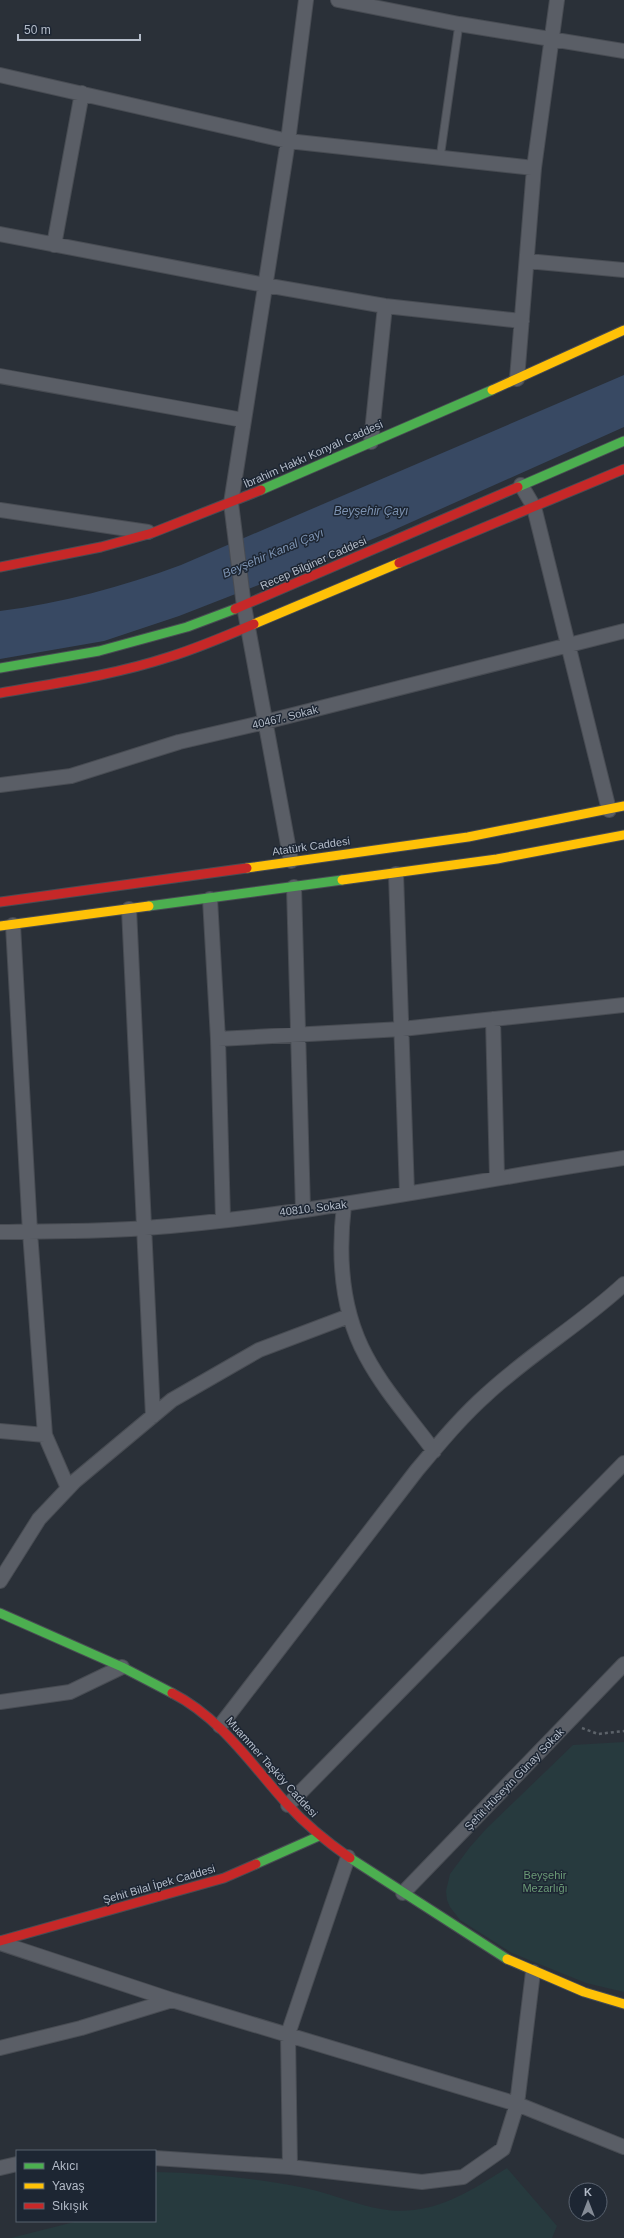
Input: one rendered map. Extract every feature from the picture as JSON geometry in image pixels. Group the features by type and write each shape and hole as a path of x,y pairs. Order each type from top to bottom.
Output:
{"street":[{"path":"291,861 244,606 231,503 288,141 306,0"},
{"path":"338,0 459,24 624,51"},
{"path":"517,379 534,168 557,0"},
{"path":"0,75 288,141 534,168"},
{"path":"54,245 82,94"},
{"path":"0,234 265,285 385,306 522,321"},
{"path":"527,262 624,270"},
{"path":"371,442 385,306"},
{"name":"İbrahim Hakkı Konyalı Caddesi","path":"0,567 78,552 152,533 231,503 517,379 624,330"},
{"path":"0,376 243,420"},
{"name":"Recep Bilginer Caddesi","path":"0,668 100,651 186,627 244,606 624,441"},
{"path":"0,693 113,673 157,662 248,627 624,469"},
{"path":"521,486 534,507 609,810"},
{"path":"0,510 152,533"},
{"name":"40467. Sokak","path":"0,785 71,776 179,742 265,722 624,631"},
{"name":"Atatürk Caddesi","path":"0,902 468,837 624,806"},
{"path":"68,1488 45,1435 6,926 396,874 497,859 624,835"},
{"path":"396,874 407,1193"},
{"path":"294,887 303,1210"},
{"path":"210,899 218,1039 223,1219"},
{"path":"129,909 153,1416"},
{"path":"218,1039 402,1029 624,1005"},
{"path":"493,1019 497,1177"},
{"name":"40810. Sokak","path":"0,1232 145,1228 303,1210 344,1205 497,1177 624,1158"},
{"path":"344,1205 340,1236 341,1269 349,1316 365,1356 434,1450"},
{"path":"220,1726 434,1450 487,1393 598,1308 624,1284"},
{"path":"0,1581 40,1519 68,1488 172,1400 259,1350 349,1316"},
{"path":"0,1431 45,1435"},
{"path":"288,1805 624,1463"},
{"name":"Muammer Taşköy Caddesi","path":"0,1613 122,1667 176,1695 220,1726 288,1805 319,1836 348,1857 506,1959 533,1972 584,1992 624,2004"},
{"name":"Şehit Hüseyin Günay Sokak","path":"403,1893 624,1664"},
{"path":"0,1702 70,1692 122,1667"},
{"name":"Şehit Bilal İpek Caddesi","path":"0,1942 224,1878 319,1836"},
{"path":"290,2167 288,2034 348,1857"},
{"path":"0,1942 172,2000 517,2104 624,2146"},
{"path":"156,2158 290,2167 422,2182 463,2177 504,2149 517,2104 533,1972"},
{"path":"0,2048 88,2026 172,2000"},
{"path":"0,2168 16,2164"}],"lane":[{"path":"440,158 459,24"}],"path":[{"path":"570,1720 578,1727 598,1734 624,1731"}],"green space":[{"name":"Beyşehir Mezarlığı","path":"624,1742 624,1992 586,1983 512,1953 460,1920 450,1907 447,1900 446,1891 450,1874 470,1847 486,1829 573,1745"},
{"path":"507,2168 557,2226 552,2238 11,2238 74,2222 156,2222 156,2172 212,2175 268,2181 319,2191 359,2204 386,2210 400,2211 427,2208 451,2200"}],"water":[{"name":"Beyşehir Çayı","path":"624,375 624,427 387,533 179,616 104,641 0,659 0,611 69,599 114,587 181,565"}],"traffic: fast":[{"path":"261,490 492,390"},
{"path":"518,487 624,441"},
{"path":"0,668 99,651 187,627 235,609"},
{"path":"149,906 342,880"},
{"path":"0,1613 122,1667 172,1693"},
{"path":"256,1864 319,1836"},
{"path":"350,1858 507,1959"}],"traffic: slow":[{"path":"492,390 624,330"},
{"path":"254,624 399,563"},
{"path":"247,868 468,837 624,806"},
{"path":"342,880 497,859 624,835"},
{"path":"0,926 149,906"},
{"path":"507,1959 584,1992 624,2004"}],"traffic: jam":[{"path":"399,563 624,469"},
{"path":"235,609 518,487"},
{"path":"0,567 101,547 152,533 261,490"},
{"path":"0,693 127,669 201,646 254,624"},
{"path":"0,902 247,868"},
{"path":"172,1693 190,1703 206,1715 248,1758 294,1812 317,1833 350,1858"},
{"path":"0,1941 224,1878 256,1864"}],"water label":[{"name":"Beyşehir Kanal Çayı","path":"273,553"}]}
